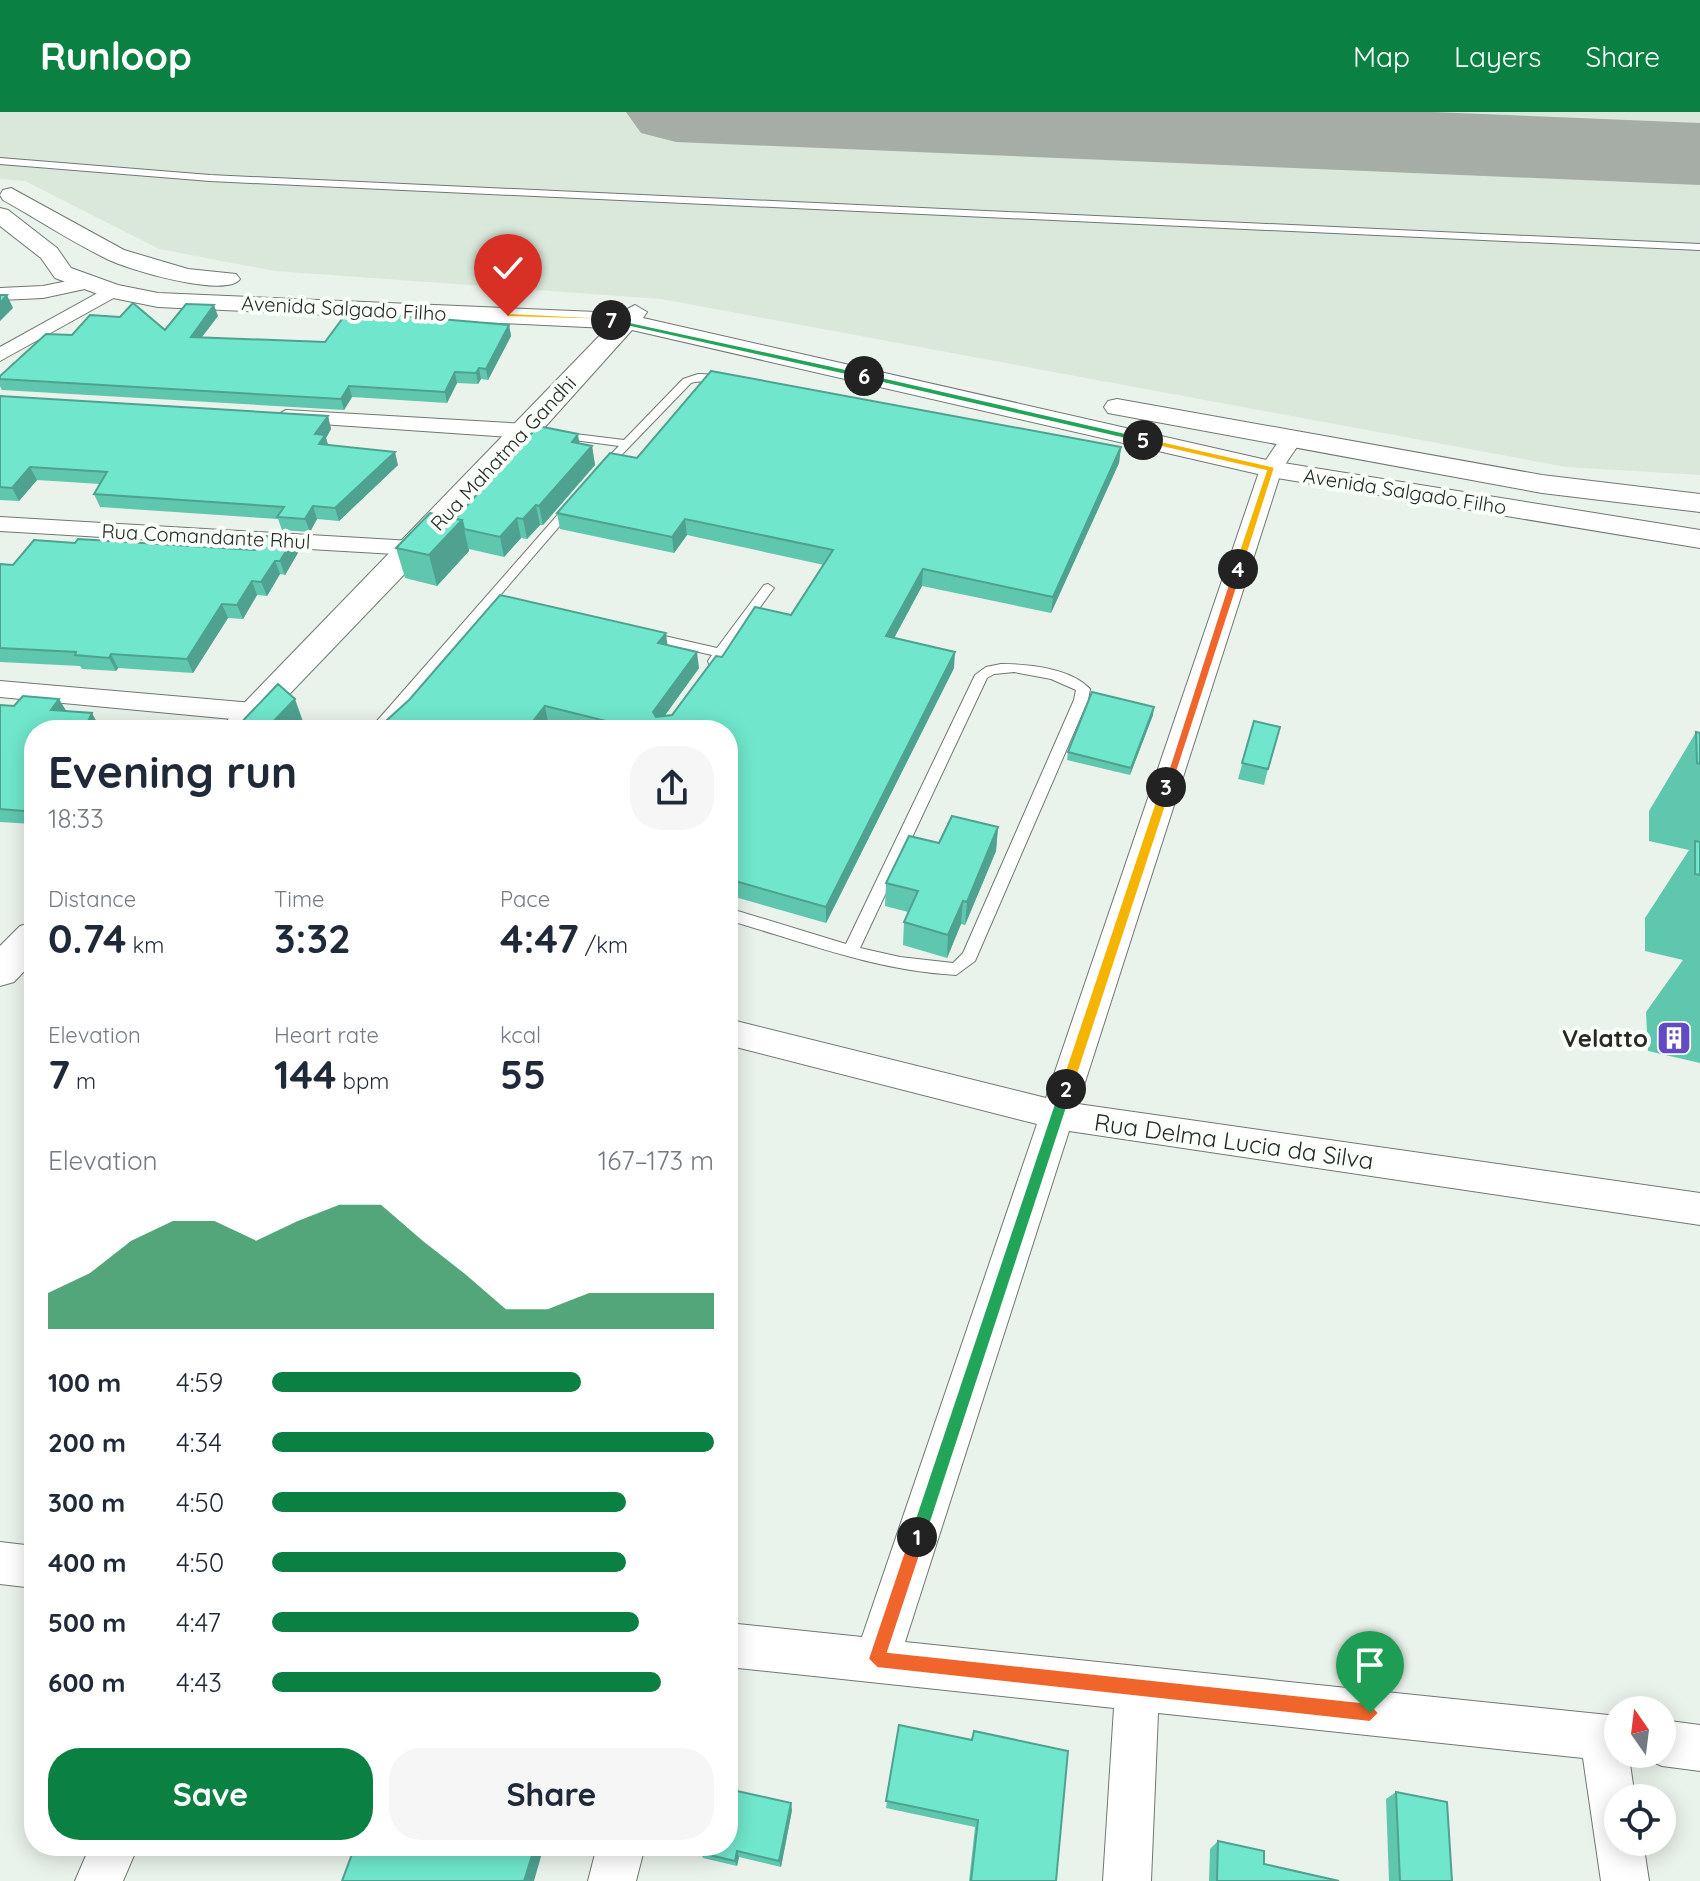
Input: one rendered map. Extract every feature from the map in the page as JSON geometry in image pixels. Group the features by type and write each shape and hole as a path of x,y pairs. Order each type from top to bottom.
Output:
{"street":[{"name":"Avenida Salgado Filho","path":"0,190 116,255 186,276 629,316 1290,441 1542,484 1700,503"},
{"name":"Avenida Salgado Filho","path":"0,215 49,253 63,273 112,291 158,300 629,316 1271,469 1700,539"},
{"path":"0,293 63,273 95,258 116,255"},
{"path":"158,300 178,289 186,276"},
{"path":"0,293 43,292 87,283"},
{"path":"0,355 112,291"},
{"path":"43,292 71,303 78,311"},
{"name":"Rua Mahatma Gandhi","path":"245,720 526,431 629,316"},
{"path":"271,415 526,431"},
{"path":"877,1659 1271,469 1290,441"},
{"name":"Rua Comandante Rhul","path":"0,524 412,548"},
{"path":"0,689 236,720"},
{"name":"Rua Delma Lucia da Silva","path":"738,1035 1057,1115 1700,1209"},
{"path":"0,1563 24,1566"},
{"path":"738,1646 1604,1737"},
{"path":"1127,1881 1137,1688"},
{"path":"1676,1745 1700,1748"},
{"path":"99,1881 110,1856"},
{"path":"612,1881 618,1856"},
{"path":"1621,1856 1625,1881"}],"lane":[{"path":"0,161 210,178 1700,247"},
{"path":"592,481 687,381 698,377 735,380"},
{"path":"526,431 625,443"},
{"path":"385,720 582,493"},
{"path":"701,679 768,588"},
{"path":"490,600 505,604"},
{"path":"628,632 719,653"},
{"path":"738,917 852,949 935,969 956,969 969,957 1081,700 1083,689 1077,684 1005,666 989,669 982,675 852,949"}],"shaded area":[{"path":"0,112 1700,112 1700,475 1566,467 661,299 275,271 159,249 25,181 0,179"}],"building":[{"path":"133,303 165,330 186,304 214,305 191,337 325,342 348,311 509,325 486,369 479,368 476,373 455,372 445,392 349,386 341,399 0,379 46,334 72,335 90,315 120,317"},
{"path":"711,371 1121,447 1053,597 923,569 886,636 955,652 826,907 738,882 738,720 602,720 545,706 534,720 387,720 409,700 500,595 666,633 658,643 697,652 653,712 656,717 672,715 716,656 722,657 755,607 791,615 833,550 685,519 672,537 557,513 610,453 637,458"},
{"path":"0,396 328,416 315,434 325,435 319,444 395,452 335,508 313,506 305,519 277,517 284,507 94,494 107,472 30,467 12,488 0,487"},
{"path":"538,426 578,434 572,442 592,446 539,506 536,505 523,519 517,518 500,537 464,529 462,520 455,519"},
{"path":"430,513 462,520 429,555 396,548"},
{"path":"265,536 294,538 280,561 275,561 261,582 252,581 237,605 222,604 187,659 111,654 109,658 75,655 76,652 0,648 0,564 13,565 34,540 75,543 78,539 255,550"},
{"path":"278,684 295,699 275,720 244,720"},
{"path":"1092,692 1154,707 1131,768 1068,752"},
{"path":"23,696 59,699 51,710 92,713 89,720 24,720 24,811 0,809 0,705 14,706"},
{"path":"1254,721 1280,727 1268,769 1242,763"},
{"path":"1696,732 1700,733 1700,764 1697,763"},
{"path":"952,816 998,827 967,902 963,901 948,935 904,922 918,891 886,883 909,836 939,843"},
{"path":"1695,841 1700,842 1700,875 1695,874"},
{"path":"899,1725 972,1740 974,1731 1068,1751 1056,1881 971,1881 978,1820 886,1801"},
{"path":"738,1791 791,1803 779,1861 738,1851"},
{"path":"1396,1792 1447,1802 1452,1881 1400,1881"},
{"path":"1218,1841 1264,1851 1264,1864 1339,1881 1217,1881"},
{"path":"351,1856 532,1856 524,1881 342,1881"},
{"path":"714,1856 736,1856 735,1861"}],"taxiway":[{"path":"1112,112 1113,130"}],"runway":[{"path":"676,112 1700,154"}],"place":[{"name":"Velatto","path":"1674,1038"}],"route":[{"path":"508,316 624,321 1271,469 877,1659 1370,1713"}]}
